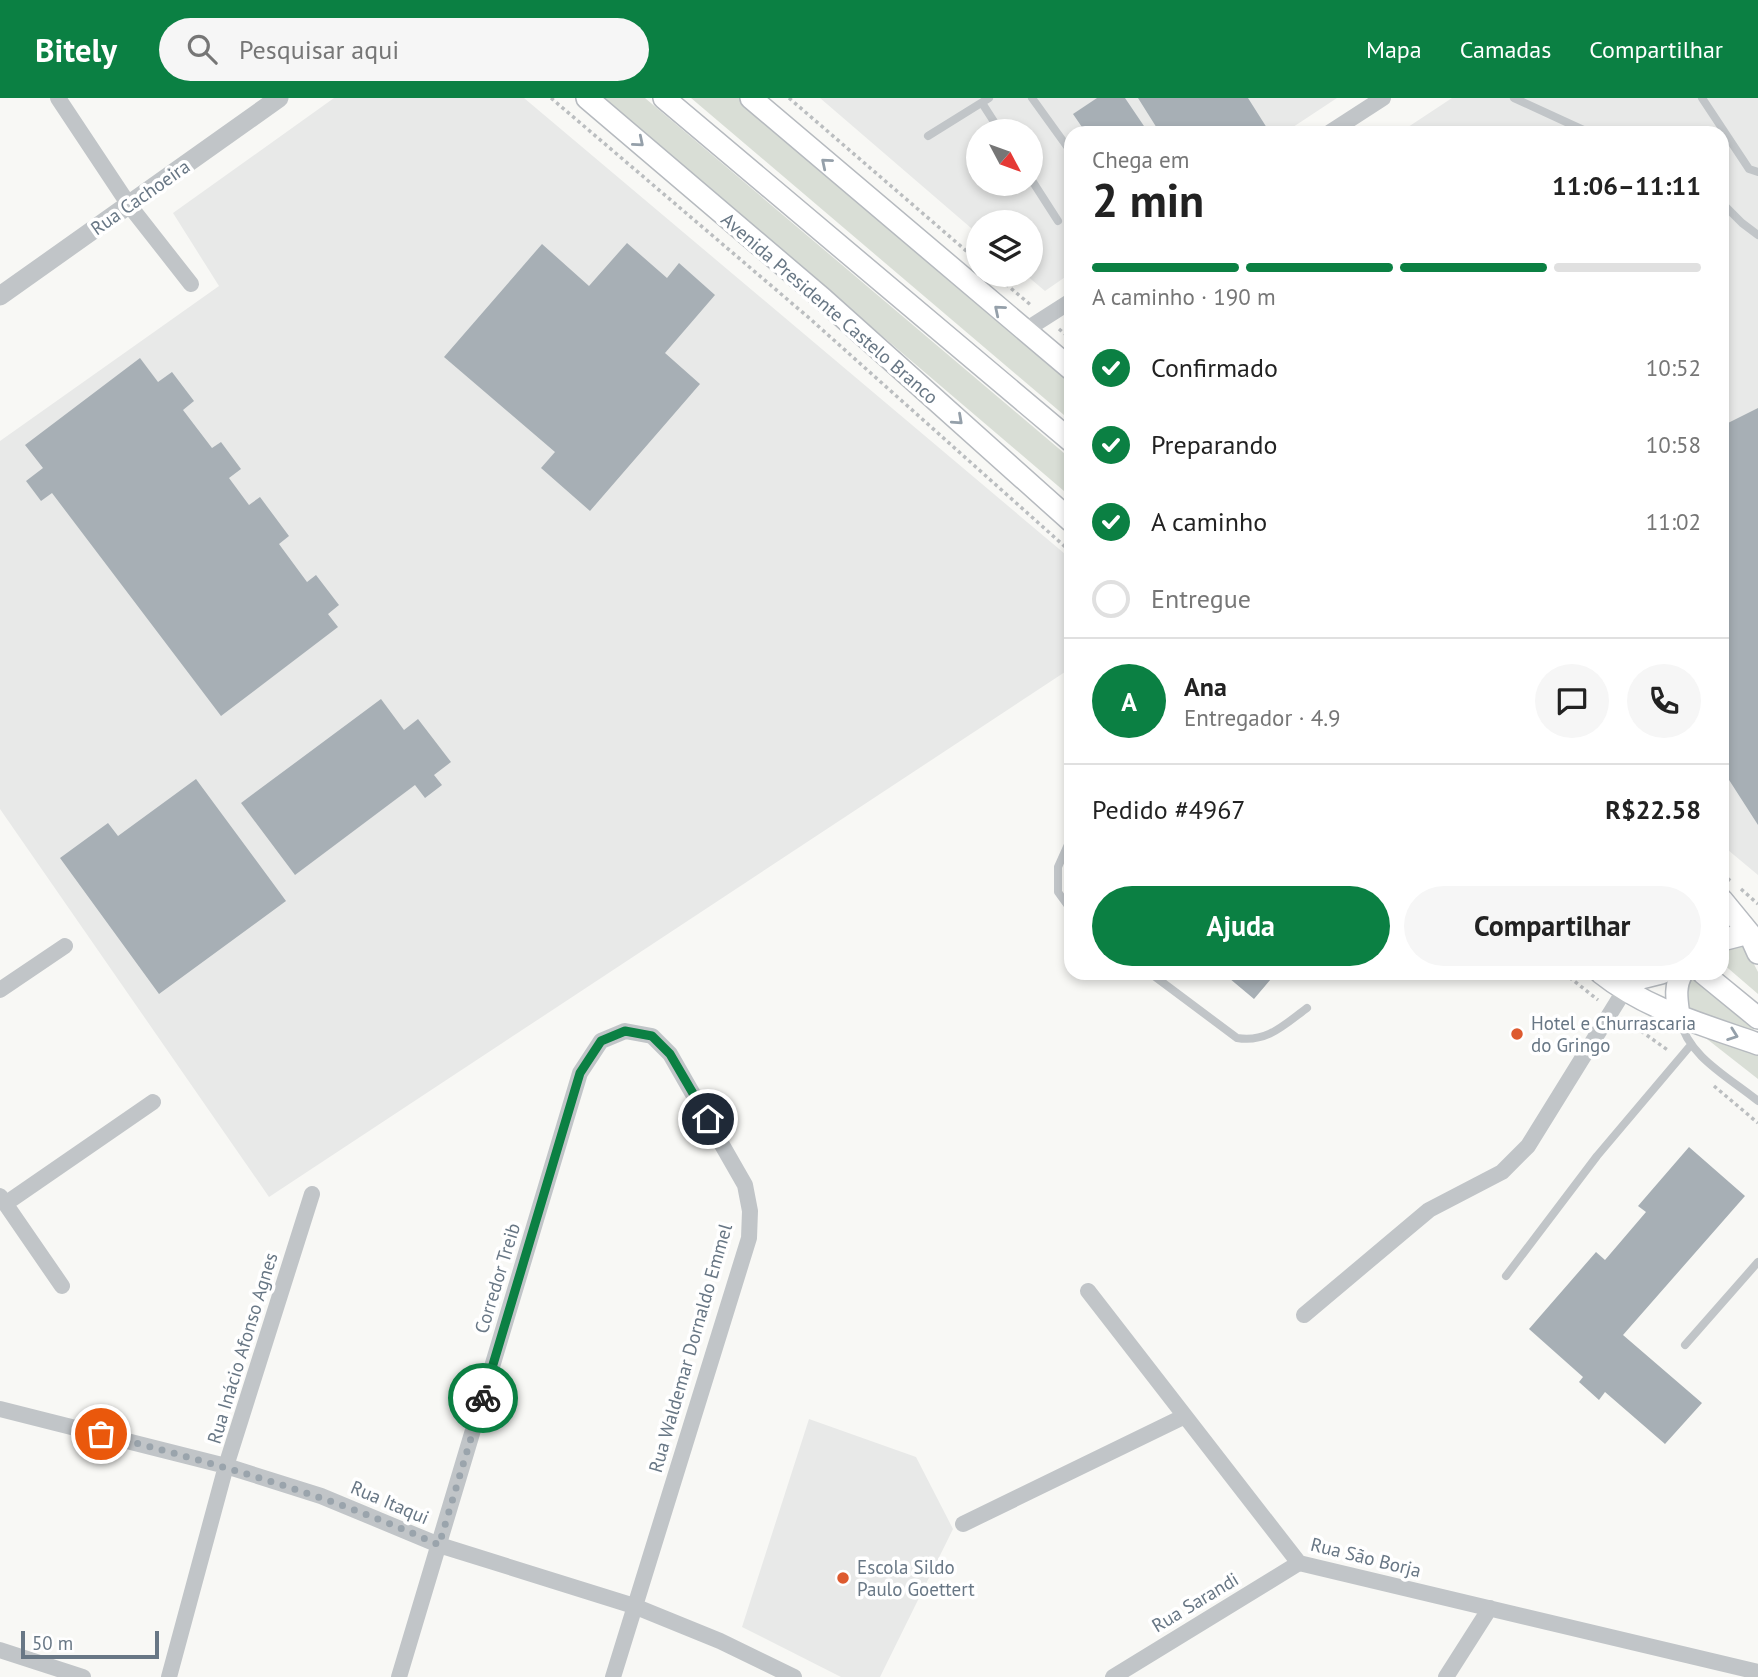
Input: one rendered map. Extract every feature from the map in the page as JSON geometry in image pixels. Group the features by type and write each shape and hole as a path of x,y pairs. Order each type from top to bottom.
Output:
{"main road":[{"name":"Avenida Presidente Castelo Branco","path":"587,98 823,299 1064,515"},
{"path":"664,98 1064,435"},
{"path":"751,98 1064,363"},
{"path":"1054,426 1064,442"},
{"path":"1729,907 1753,932 1758,953"},
{"path":"1729,938 1753,932"},
{"path":"1610,980 1624,991 1679,1016 1758,1044"},
{"path":"1679,1016 1676,993 1680,980"},
{"path":"1712,980 1758,1018"}],"street":[{"path":"58,98 129,205 191,284"},
{"name":"Rua Cachoeira","path":"0,296 279,98"},
{"path":"1340,126 1383,98"},
{"path":"1024,331 1064,305"},
{"path":"0,990 65,946"},
{"path":"1304,1315 1429,1210 1477,1188 1511,1164 1528,1146 1624,991"},
{"name":"Corredor Treib","path":"399,1677 580,1073 601,1041 625,1031"},
{"name":"Rua Waldemar Dornaldo Emmel","path":"614,1677 749,1238 750,1211 745,1185 670,1054 652,1036 625,1031"},
{"path":"62,1286 3,1200 153,1102"},
{"name":"Rua Inácio Afonso Agnes","path":"169,1677 226,1466 312,1194"},
{"name":"Rua São Borja","path":"1088,1291 1299,1563 1758,1672"},
{"name":"Rua Itaqui","path":"0,1409 226,1466 321,1496 439,1545 634,1606 720,1641 794,1677"},
{"path":"964,1524 1185,1416"},
{"name":"Rua Sarandi","path":"1113,1677 1299,1563"},
{"path":"1446,1677 1490,1608"},
{"path":"0,1650 83,1677"}],"lane":[{"path":"1032,98 1064,142"},
{"path":"1514,98 1575,126"},
{"path":"1702,98 1721,126"},
{"path":"928,136 985,100 994,119"},
{"path":"1729,139 1749,169 1758,172"},
{"path":"1042,196 1058,221"},
{"path":"1729,210 1758,235"},
{"path":"1064,854 1058,867 1058,892 1064,900"},
{"path":"1159,980 1237,1038 1251,1040 1269,1036 1307,1008"},
{"path":"1679,1016 1682,1032 1690,1046 1758,1101"},
{"path":"1506,1276 1597,1156 1690,1046"},
{"path":"1685,1345 1758,1262"}],"path":[{"path":"551,98 808,317 1064,546"},
{"path":"789,98 966,251"},
{"path":"1573,980 1680,1059"},
{"path":"1709,1083 1758,1123"}],"shaded area":[{"path":"334,98 524,98 1064,553 1064,673 269,1197 0,809 0,441 219,286 173,213"},
{"path":"603,98 645,98 1064,453 1064,491"},
{"path":"691,98 745,98 966,282 966,287 972,287 1064,364 1064,415"},
{"path":"820,98 1337,98 1295,126 1064,126 1064,278 1045,291 1040,287 1043,287 1043,210 966,210 966,224"},
{"path":"1452,98 1758,98 1758,875 1729,851 1729,126 1410,126"},
{"path":"1742,941 1758,972 1758,994 1729,969 1729,944"},
{"path":"1690,980 1696,980 1758,1033 1758,1036 1686,1011"},
{"path":"1698,1032 1758,1051 1758,1079"},
{"name":"Escola Sildo Paulo Goettert","path":"809,1419 916,1457 953,1529 880,1677 841,1677 742,1627"}],"building":[{"path":"1097,98 1125,98 1144,126 1081,126 1073,114"},
{"path":"1138,98 1248,98 1266,126 1156,126"},
{"path":"627,243 667,278 679,263 715,295 665,353 700,384 590,511 541,468 555,452 444,357 542,244 589,286"},
{"path":"140,358 158,382 172,372 194,401 183,410 212,448 221,442 241,469 229,478 249,505 260,497 289,536 279,544 307,582 316,575 339,605 328,614 338,627 221,716 52,493 41,501 26,481 43,468 25,445"},
{"path":"1758,408 1758,825 1729,780 1729,422"},
{"path":"381,699 404,730 418,719 451,762 434,775 442,785 425,798 415,785 295,875 241,803"},
{"path":"196,779 286,901 159,994 60,858 108,823 118,836"},
{"path":"1231,980 1270,980 1254,999"},
{"path":"1689,1147 1745,1196 1623,1335 1702,1403 1665,1444 1605,1392 1599,1400 1579,1382 1583,1377 1529,1329 1596,1252 1605,1260 1646,1212 1638,1206"}],"way so far":[{"path":"101,1434 226,1466 321,1496 439,1545 483,1398"}],"place":[{"name":"Hotel e Churrascaria do Gringo","path":"1517,1034"},
{"name":"Escola Sildo Paulo Goettert","path":"843,1578"}],"route":[{"path":"483,1398 580,1073 601,1041 625,1031 652,1036 670,1054 708,1119"}]}
